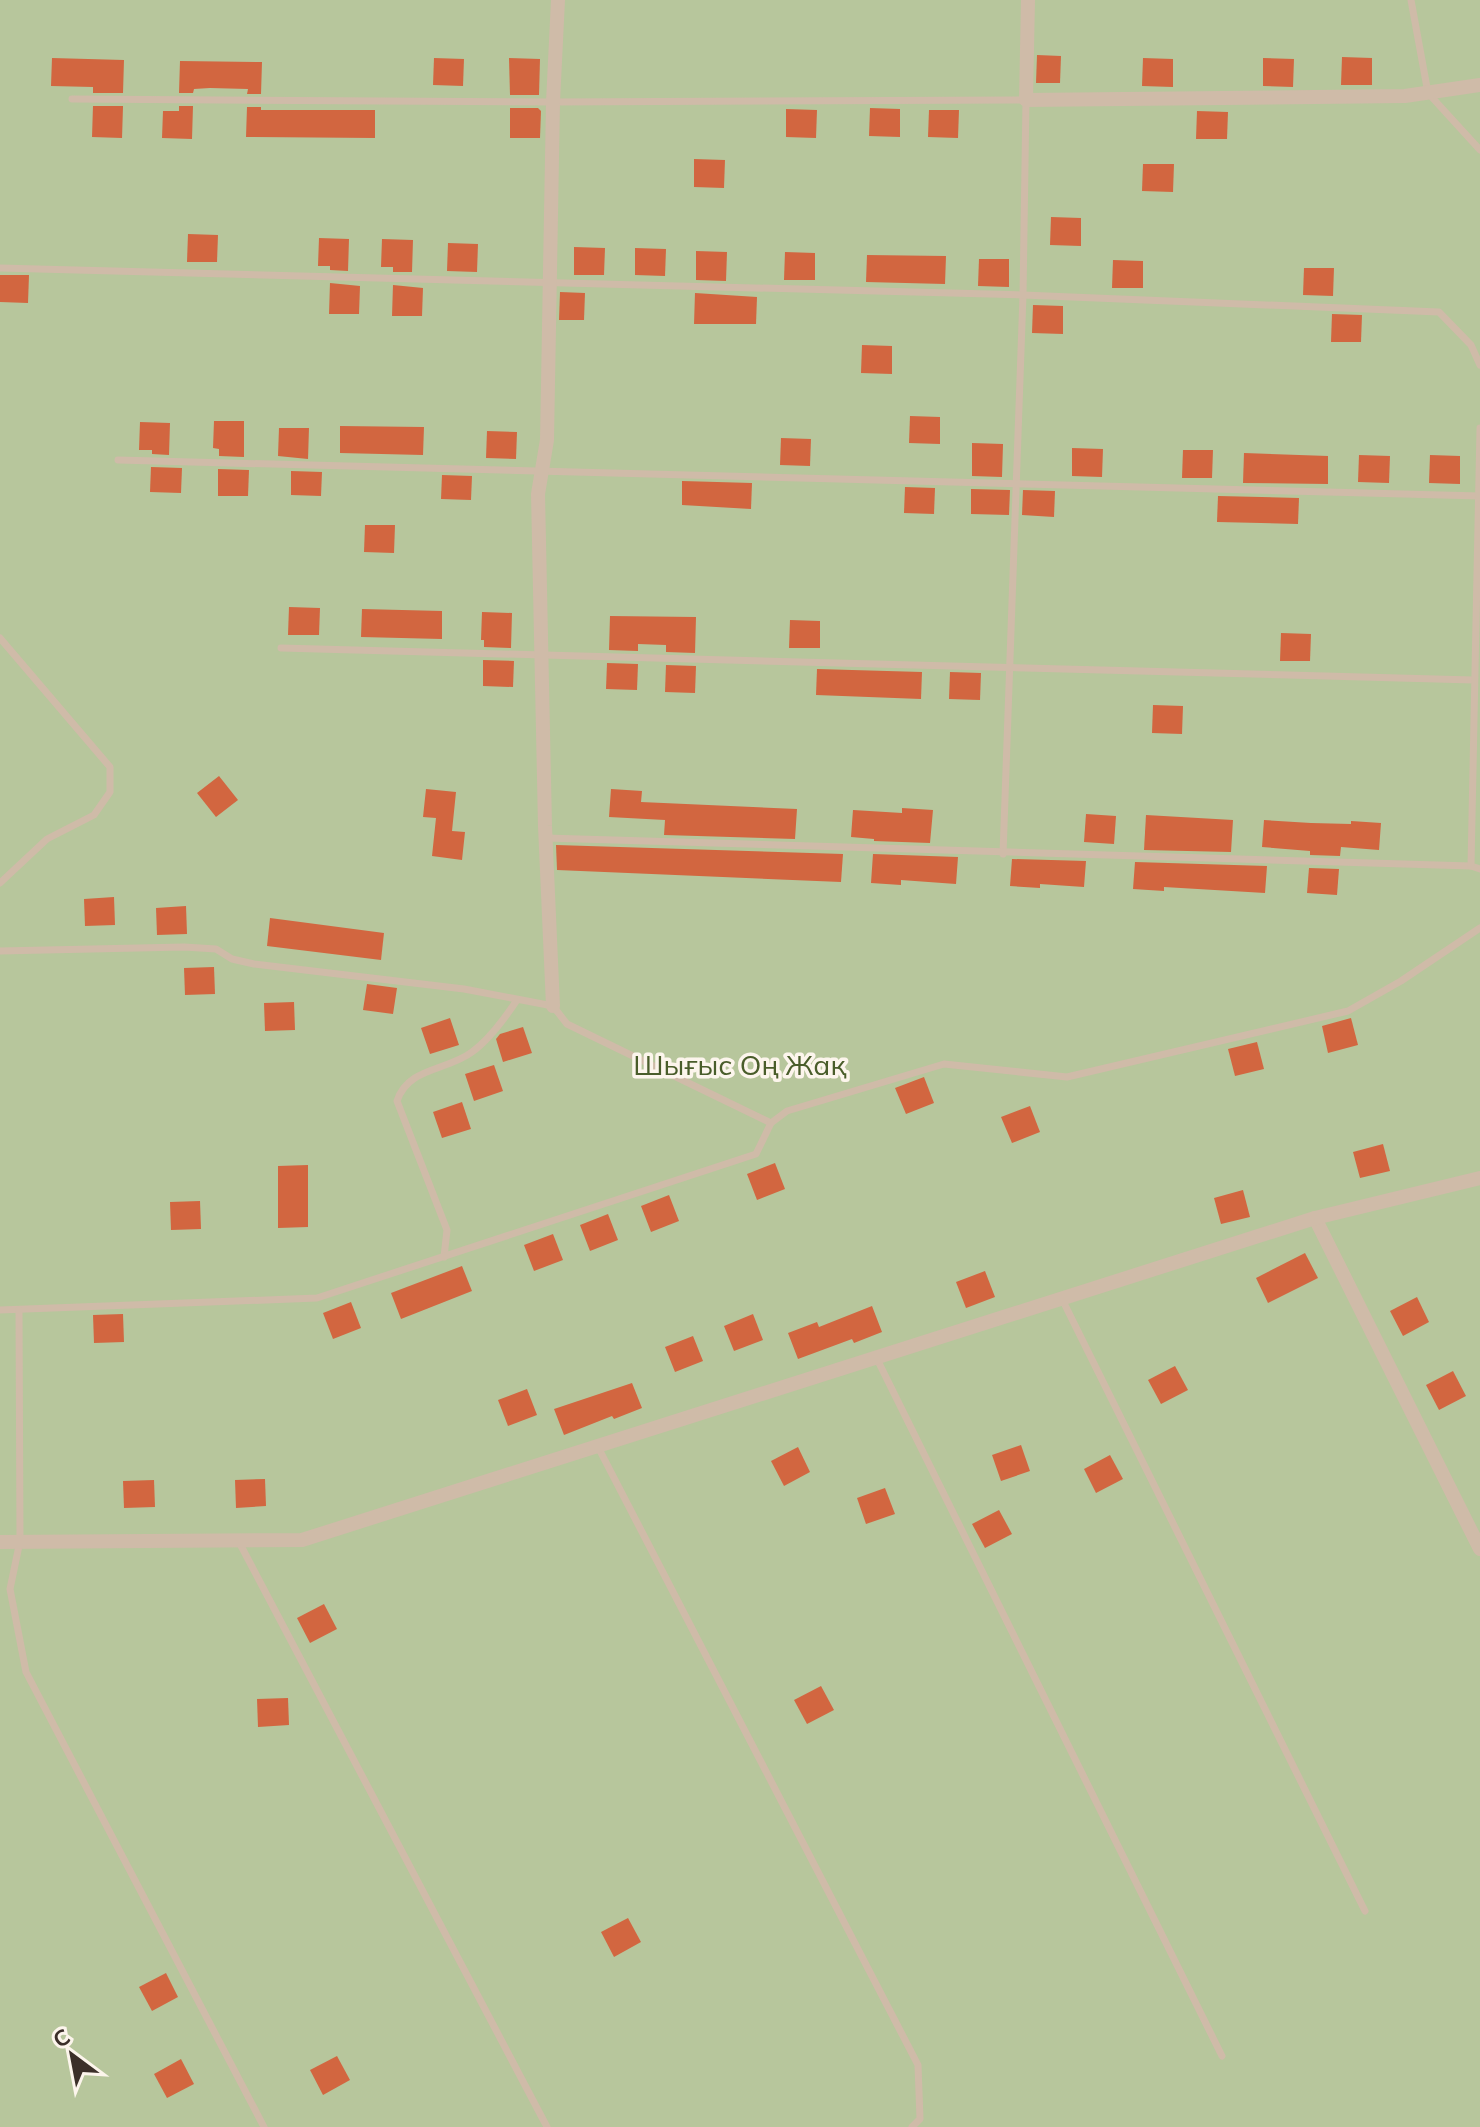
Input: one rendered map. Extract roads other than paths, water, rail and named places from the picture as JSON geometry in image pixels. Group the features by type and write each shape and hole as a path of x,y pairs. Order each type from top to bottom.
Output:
{"street":[{"path":"553,1006 538,494 547,440 553,102 558,0"},
{"path":"1028,0 1026,100 1405,96 1480,85"},
{"path":"0,1542 302,1540 1315,1218 1480,1178"},
{"path":"1315,1218 1480,1549"}],"lane":[{"path":"1411,0 1428,93 1480,150"},
{"path":"72,99 553,102 1026,100 1023,295 1003,854"},
{"path":"0,268 551,285 1023,295 1439,312 1471,345 1480,365"},
{"path":"546,838 1476,867 1473,680 1480,428"},
{"path":"118,460 1479,496"},
{"path":"0,638 110,767 110,792 94,815 47,839 0,883"},
{"path":"281,648 1473,680"},
{"path":"0,1310 317,1298 756,1154 771,1123 787,1111 944,1064 1067,1077 1348,1011 1401,981 1480,928"},
{"path":"0,951 216,949 232,959 254,964 464,989 553,1006 567,1024 771,1123"},
{"path":"444,1257 447,1230 397,1101 401,1088 411,1079 470,1054 517,1000"},
{"path":"1062,1299 1365,1911"},
{"path":"19,1310 20,1541 10,1589 26,1672 264,2127"},
{"path":"876,1357 1222,2056"},
{"path":"597,1446 918,2065 920,2119 912,2127"},
{"path":"238,1540 547,2127"}],"park label":[{"name":"Шығыс Оң Жақ","path":"740,1064"}]}
